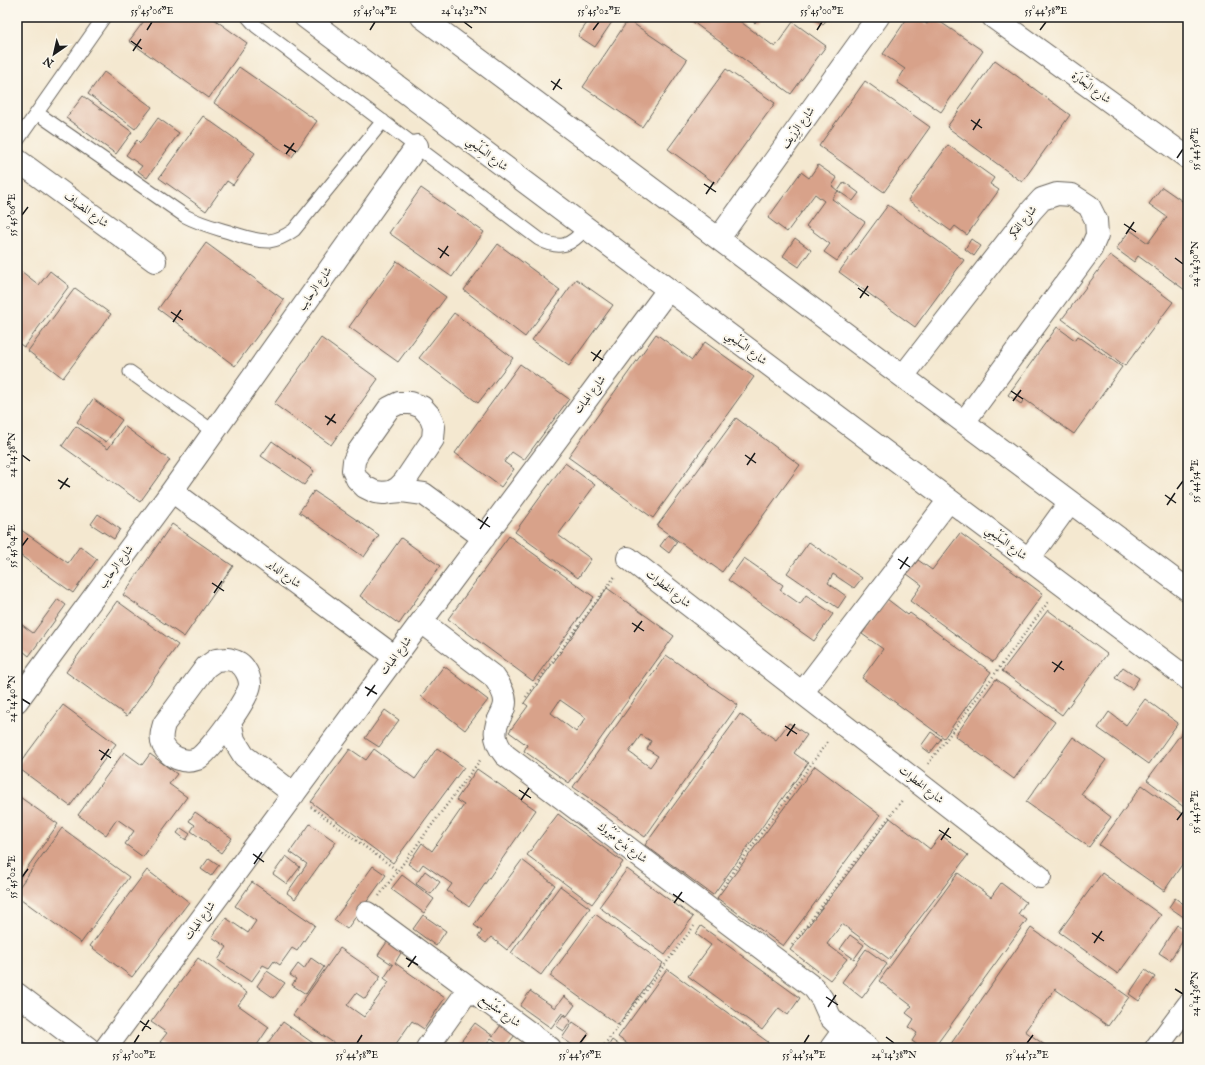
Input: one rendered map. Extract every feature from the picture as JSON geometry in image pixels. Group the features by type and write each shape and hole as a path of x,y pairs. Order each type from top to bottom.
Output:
{"street":[{"name":"شارع السِّلَيْمِي","path":"305,17 1188,679"},
{"path":"422,17 1070,502 1185,581"},
{"name":"شارع الرِّزِيف","path":"719,238 878,17"},
{"name":"شارع البَحَّارَة","path":"993,17 1188,158"},
{"name":"شارع الرحايب","path":"17,701 172,491 417,146"},
{"name":"شارع المضياف","path":"17,160 155,261"},
{"name":"شارع الفكر","path":"903,376 1042,199 1057,194 1072,195 1089,206 1096,220 1096,235 1091,249 964,422"},
{"name":"شارع الهبات","path":"106,1048 668,290"},
{"path":"391,492 404,482 433,439 434,427 430,416 422,407 411,403 399,403 389,408 354,460 353,470 357,479 365,487 375,492 384,493 402,491 424,494 484,538"},
{"path":"416,464 418,479 424,494"},
{"name":"شارع الداير","path":"172,491 395,657"},
{"path":"802,693 949,500"},
{"path":"1028,560 1070,502"},
{"name":"شارع الخطوات","path":"628,558 1040,876"},
{"name":"شارع بَدْع مَبْرُوك","path":"422,622 494,677 500,684 505,702 496,729 496,738 499,748 505,756 814,988 822,999 830,1017 844,1030 868,1048"},
{"path":"228,659 239,663 247,672 250,684 247,696 230,721 206,752 197,759 187,761 177,759 168,753 163,744 161,734 164,724 206,667 216,660 228,659"},
{"path":"230,721 234,740 244,756 294,794"},
{"path":"206,752 225,751 244,756"},
{"name":"شارع مْشَيْبِع","path":"367,913 550,1048"},
{"name":"شارع مْشَيْبِع","path":"426,1048 469,989"},
{"path":"17,994 88,1048"},
{"path":"1156,1048 1188,1005"},
{"path":"831,1048 844,1030"}],"lane":[{"path":"17,141 104,17"},
{"path":"248,17 256,26 539,239 554,245 562,245 570,243 586,228"},
{"path":"37,113 185,216 204,224 252,239 270,241 279,239 294,230 383,121"},
{"path":"130,372 214,432"}],"path":[{"path":"602,1048 707,908 841,723"},
{"path":"294,794 398,871"}],"building":[{"path":"147,17 215,17 214,19 247,43 209,98 129,41"},
{"path":"591,17 611,17 614,19 595,47 578,36"},
{"path":"697,17 734,17 775,47 793,22 826,46 791,94 693,22"},
{"path":"746,17 759,17 755,23"},
{"path":"812,17 828,17 823,25"},
{"path":"908,17 916,17 927,24 931,17 933,17 983,51 941,112 897,82 905,69 883,54"},
{"path":"628,20 687,60 642,127 583,87"},
{"path":"995,60 1070,115 1022,182 947,127"},
{"path":"239,67 317,121 292,157 214,103"},
{"path":"726,69 775,103 716,184 668,149"},
{"path":"104,72 152,107 135,129 88,94"},
{"path":"865,81 930,127 884,192 819,146"},
{"path":"83,96 132,132 116,154 66,118"},
{"path":"203,116 255,153 233,185 227,181 206,211 159,178"},
{"path":"158,118 179,133 147,178 138,171 142,166 126,155 137,140 140,143"},
{"path":"948,145 994,178 990,184 999,190 967,235 955,226 951,231 908,200"},
{"path":"818,165 837,178 832,186 838,191 832,199 865,222 837,261 824,252 830,244 806,226 824,201 815,194 787,232 768,218 801,172 809,178"},
{"path":"844,182 859,193 853,201 838,191"},
{"path":"1162,187 1188,205 1188,286 1185,290 1138,256 1134,262 1116,249 1130,230 1148,243 1167,217 1149,204"},
{"path":"421,188 484,232 452,277 389,233"},
{"path":"888,205 964,260 915,327 839,272"},
{"path":"795,238 811,250 799,267 783,256"},
{"path":"971,239 981,246 974,256 965,249"},
{"path":"206,243 284,300 235,366 158,309"},
{"path":"498,244 560,290 525,337 464,290"},
{"path":"1110,255 1173,302 1125,366 1062,319"},
{"path":"397,261 446,297 398,362 349,327"},
{"path":"17,268 39,285 50,271 69,286 24,347 17,342"},
{"path":"576,279 613,305 569,366 532,340"},
{"path":"75,288 111,314 63,378 28,351"},
{"path":"454,313 513,358 478,403 419,358"},
{"path":"1057,327 1075,340 1078,336 1122,367 1074,434 1024,399 1021,404 1008,395"},
{"path":"656,334 692,360 705,342 754,377 653,518 568,457"},
{"path":"321,338 378,379 331,445 274,404"},
{"path":"520,364 569,399 524,460 512,452 504,462 514,469 501,487 455,453"},
{"path":"93,399 122,420 106,442 77,422"},
{"path":"736,418 800,465 722,572 657,526"},
{"path":"76,426 108,449 124,426 170,460 140,502 62,446"},
{"path":"272,441 314,471 304,485 261,456"},
{"path":"565,463 595,485 558,535 591,559 578,578 515,532"},
{"path":"314,491 379,535 364,557 299,512"},
{"path":"98,514 120,529 114,539 91,524"},
{"path":"172,524 233,566 184,637 123,595"},
{"path":"17,527 68,563 80,546 97,559 73,593 17,553"},
{"path":"960,533 1043,594 993,662 910,601 922,585 907,574 918,560 932,570"},
{"path":"668,535 677,542 669,553 660,546"},
{"path":"509,536 594,597 533,681 448,619"},
{"path":"401,538 440,566 399,624 360,596"},
{"path":"809,542 862,578 854,588 833,574 828,583 846,596 838,608 787,573"},
{"path":"744,558 783,585 780,590 800,604 806,595 833,614 814,641 728,580"},
{"path":"607,588 674,636 569,783 524,751 527,745 509,732 528,706 524,703","holes":["560,700 586,718 576,732 551,713"]},
{"path":"58,599 66,605 29,656 17,646 17,621 33,633"},
{"path":"887,599 908,615 910,613 991,672 944,738 862,678 883,649 862,634"},
{"path":"117,601 178,645 127,716 66,672"},
{"path":"1048,610 1107,654 1062,715 1002,671"},
{"path":"666,655 738,705 645,837 573,787","holes":["641,735 651,741 647,749 658,756 650,767 629,752"]},
{"path":"444,666 488,700 465,730 421,696"},
{"path":"1123,667 1139,678 1132,689 1115,678"},
{"path":"996,679 1055,722 1014,779 955,736"},
{"path":"1145,699 1178,723 1149,764 1098,728 1109,712 1126,725"},
{"path":"63,705 116,744 70,806 17,767"},
{"path":"385,710 399,720 379,747 365,738"},
{"path":"740,714 776,740 789,723 807,735 794,753 808,763 713,895 645,845"},
{"path":"1188,724 1188,810 1147,780"},
{"path":"931,732 941,739 930,753 921,746"},
{"path":"1073,737 1106,760 1081,794 1111,817 1089,847 1026,802"},
{"path":"437,748 464,767 393,863 311,802 350,749 366,760 374,749 415,779"},
{"path":"124,752 142,765 150,754 177,774 169,784 187,797 143,857 125,844 134,831 117,819 106,835 78,815"},
{"path":"815,766 880,815 783,946 717,898"},
{"path":"477,769 536,810 469,907 447,891 452,884 423,864 418,871 408,864 422,843 432,851 464,805 456,800"},
{"path":"1142,785 1188,818 1188,867 1183,863 1164,891 1099,845"},
{"path":"17,795 58,824 17,882"},
{"path":"195,812 232,838 221,853 191,831 195,825 189,821"},
{"path":"558,814 623,862 592,904 527,855"},
{"path":"890,818 930,849 941,835 968,855 889,959 842,924 827,944 847,959 830,980 790,950"},
{"path":"310,824 336,842 295,899 287,893 307,864 290,852"},
{"path":"62,828 129,877 81,943 17,896 17,890"},
{"path":"181,828 190,834 186,840 177,833"},
{"path":"286,856 300,867 287,884 273,874"},
{"path":"209,858 219,865 211,876 201,869"},
{"path":"522,860 555,885 507,950 491,937 486,943 478,937 482,931 474,925"},
{"path":"373,866 386,875 347,929 334,920"},
{"path":"627,869 693,917 665,955 599,907"},
{"path":"147,870 189,902 132,977 90,946"},
{"path":"425,871 440,882 431,894 416,884"},
{"path":"958,873 991,897 1001,883 1026,902 1018,914 1027,920 934,1048 922,1048 912,1041 917,1033 909,1027 914,1019 906,1013 912,1006 879,981"},
{"path":"1102,873 1161,915 1118,974 1059,932"},
{"path":"402,875 434,899 424,913 391,889"},
{"path":"252,882 315,925 297,951 292,948 280,965 274,961 269,968 263,965 251,982 218,960 227,947 212,937 226,918 248,933 256,921 235,906"},
{"path":"560,886 590,908 541,975 511,953"},
{"path":"1175,898 1188,907 1188,920 1169,907"},
{"path":"595,914 663,963 618,1025 550,976"},
{"path":"423,915 446,931 436,946 413,929"},
{"path":"1177,925 1188,933 1170,960 1159,953"},
{"path":"701,926 800,998 788,1015 779,1008 762,1030 688,976 711,945 696,934"},
{"path":"1031,928 1129,997 1108,1026 1055,989 1025,1031 1049,1048 948,1048"},
{"path":"850,935 864,945 854,959 840,949"},
{"path":"387,942 402,951 395,963 445,998 424,1029 412,1021 393,1048 341,1048 293,1015 340,948 381,976 365,999 356,993 347,1005 364,1017 389,982 384,978 393,965 378,955"},
{"path":"866,949 887,964 862,998 842,982"},
{"path":"198,958 247,993 238,1005 269,1027 255,1048 168,1048 160,1042 167,1033 151,1022"},
{"path":"311,958 324,967 306,994 292,985 296,979 290,975 298,964 304,969"},
{"path":"667,969 768,1042 763,1048 633,1048 618,1037"},
{"path":"1145,970 1155,977 1139,1001 1129,994"},
{"path":"267,971 285,983 274,998 257,986"},
{"path":"530,991 555,1008 564,996 575,1005 567,1016 562,1013 551,1028 520,1006"},
{"path":"563,1015 571,1021 564,1031 556,1026"},
{"path":"283,1022 320,1048 264,1048"},
{"path":"573,1022 589,1033 579,1048 562,1038"},
{"path":"475,1023 493,1036 501,1025 515,1035 505,1048 491,1038 484,1048 456,1048"},
{"path":"612,1040 623,1048 607,1048"}]}
